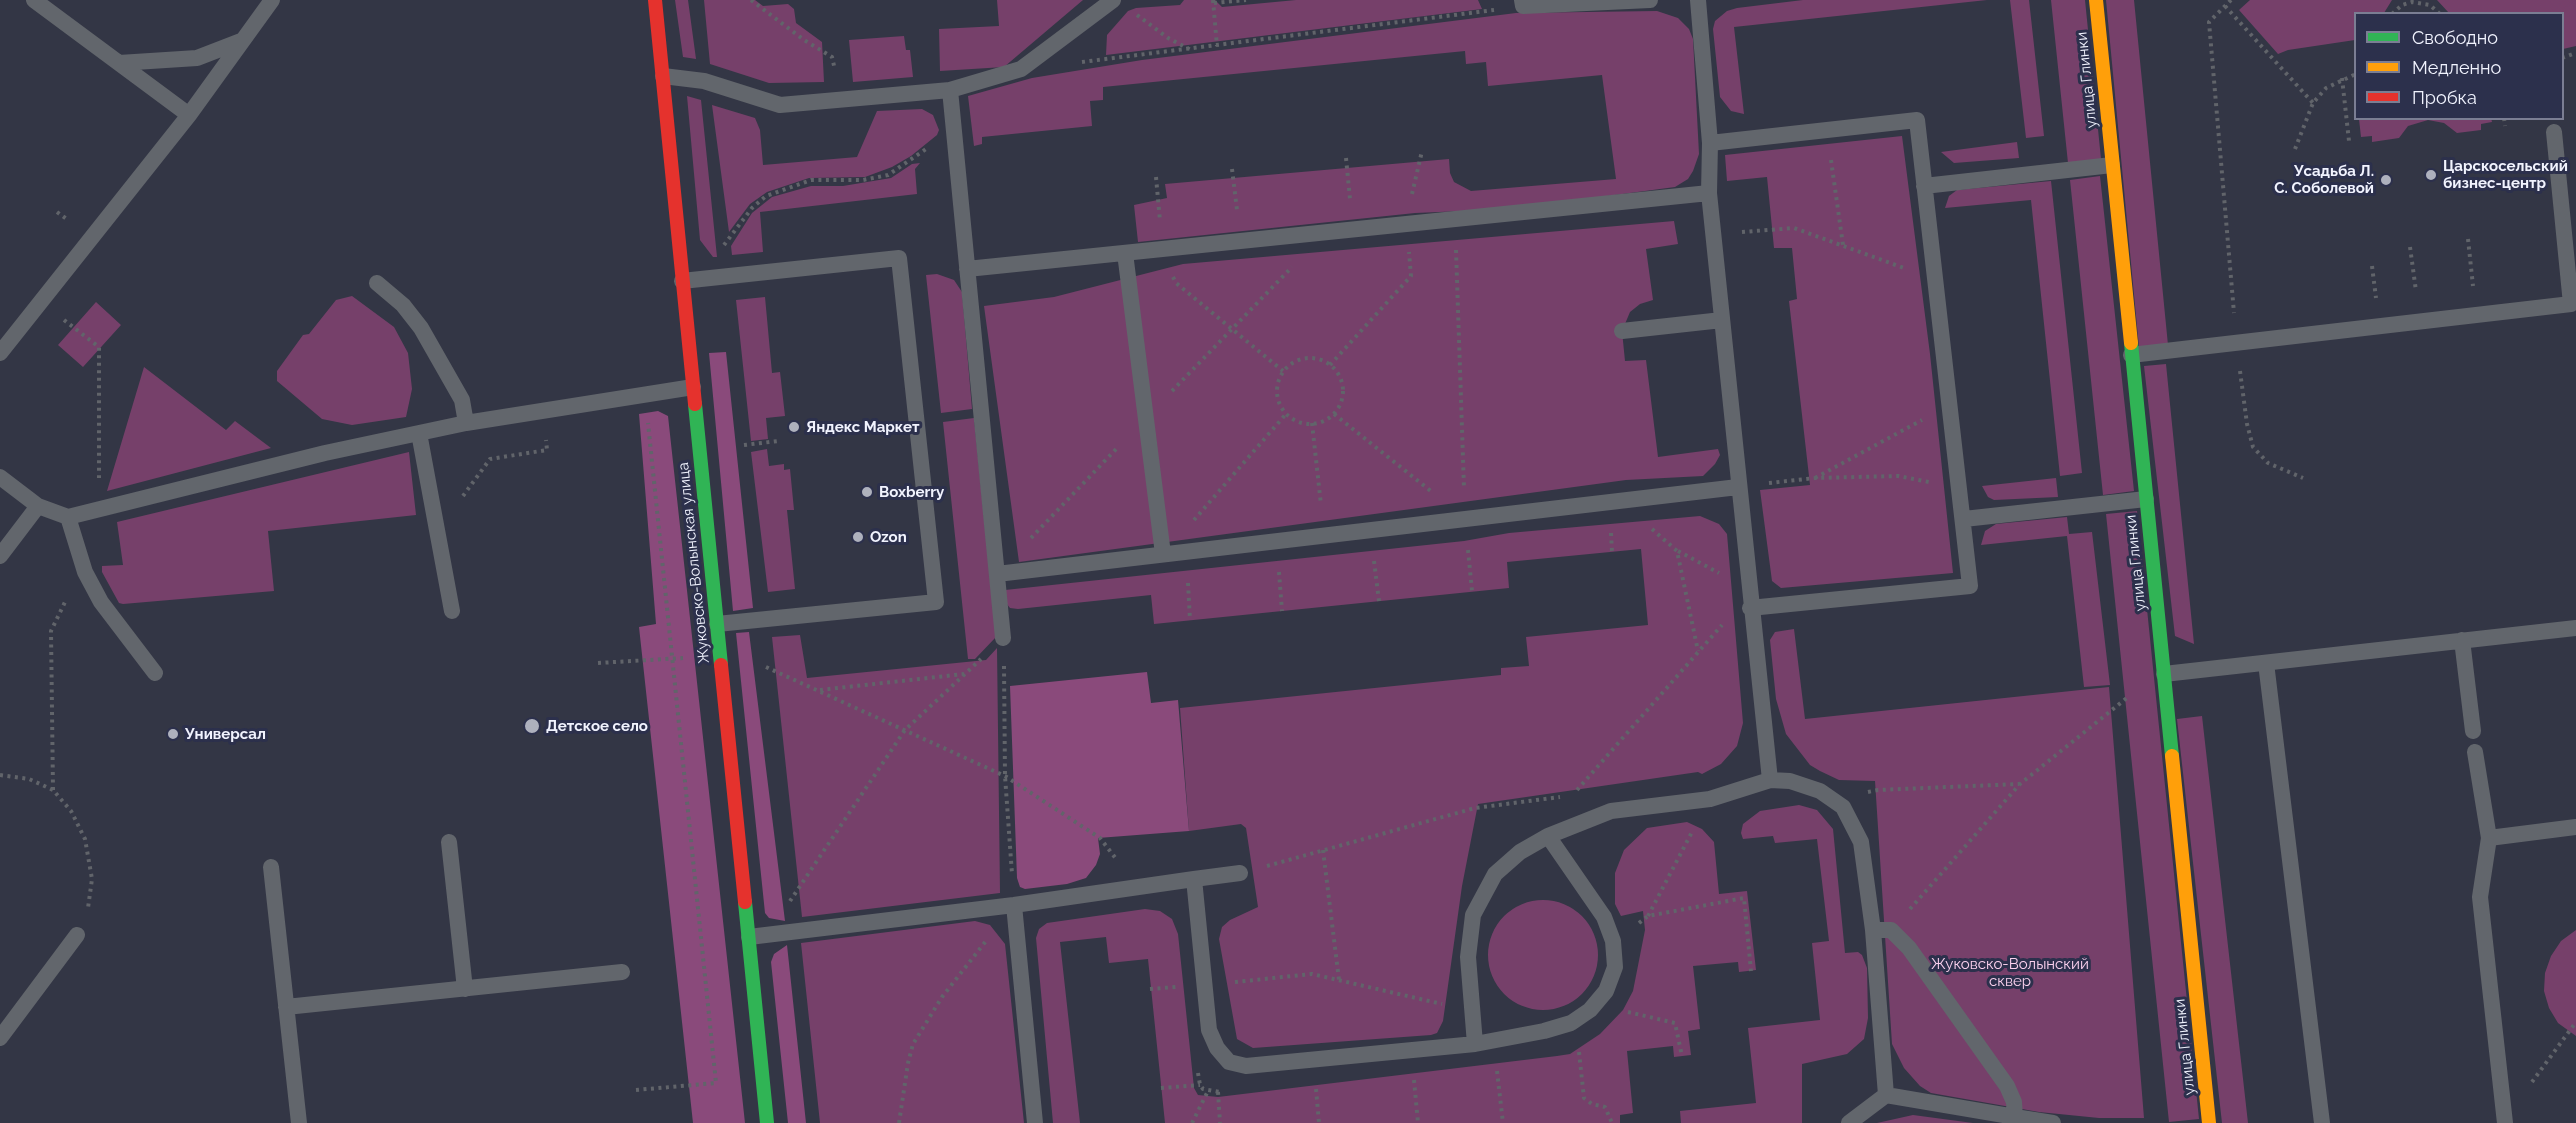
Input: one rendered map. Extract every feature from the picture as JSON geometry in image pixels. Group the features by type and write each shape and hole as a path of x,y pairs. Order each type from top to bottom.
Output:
{"main road":[{"name":"Жуковско-Волынская улица","path":"655,0 767,1123"},
{"name":"улица Глинки","path":"2096,0 2209,1123"}],"lane":[{"path":"34,0 189,115"},
{"path":"0,353 189,115 272,0"},
{"path":"663,76 704,81 780,105 950,90 1021,69 1113,0"},
{"path":"1522,3 1650,0"},
{"path":"1698,0 1710,143 1709,193 1750,608 1770,780"},
{"path":"118,63 196,58 241,41"},
{"path":"950,90 1003,638"},
{"path":"1710,143 1917,120 1970,586 1750,608"},
{"path":"2131,355 2571,304 2554,132"},
{"path":"1924,186 2112,165"},
{"path":"967,269 1709,193"},
{"path":"1125,253 1163,554"},
{"path":"682,281 899,258 936,602 717,624"},
{"path":"376,283 403,305 421,328 462,400 466,423"},
{"path":"1622,331 1722,320"},
{"path":"0,477 38,506 68,517 326,453 466,423 693,387"},
{"path":"420,433 452,611"},
{"path":"997,574 1738,487"},
{"path":"1964,519 2146,499"},
{"path":"0,556 38,506"},
{"path":"68,517 85,572 101,602 154,673"},
{"path":"2164,674 2576,628"},
{"path":"2462,640 2473,731"},
{"path":"2266,663 2322,1123"},
{"path":"2475,752 2489,838 2480,897 2505,1121"},
{"path":"1475,1044 1468,957 1473,915 1495,874 1520,852 1548,836 1611,811 1710,799 1770,780 1790,781 1820,791 1843,807 1862,842 1873,930 1886,1095"},
{"path":"2489,838 2576,827"},
{"path":"1194,879 1209,1029 1216,1048 1229,1062 1246,1066 1475,1044 1544,1031 1571,1023 1590,1010 1606,991 1615,966 1613,940 1604,917 1548,836"},
{"path":"449,842 465,989"},
{"path":"271,867 298,1123"},
{"path":"749,937 1014,905 1240,873"},
{"path":"1014,905 1035,1123"},
{"path":"1873,930 1891,930 1909,948 2007,1086 2014,1102 2014,1117"},
{"path":"0,1038 77,935"},
{"path":"286,1007 622,972"},
{"path":"1849,1123 1867,1107 1886,1095 2053,1123"}],"path":[{"path":"751,0 804,40 832,57 841,100"},
{"path":"1217,46 1214,1 1245,0"},
{"path":"2231,0 2209,22 2237,343 2247,424 2253,447 2268,464 2303,478"},
{"path":"2394,12 2411,1 2430,5 2438,12"},
{"path":"1078,62 1191,50 1522,3"},
{"path":"2225,6 2313,103"},
{"path":"1134,12 1168,38 1191,50"},
{"path":"2295,149 2313,103 2326,88 2354,74"},
{"path":"2343,78 2349,141"},
{"path":"2504,120 2505,126"},
{"path":"723,247 752,208 766,196 811,180 863,180 888,175 912,161 953,126"},
{"path":"1827,130 1843,245"},
{"path":"1330,365 1411,276 1407,224 1422,151"},
{"path":"1346,158 1353,229"},
{"path":"1232,169 1240,241"},
{"path":"1156,177 1162,248 1176,283 1283,371"},
{"path":"1455,219 1465,519 1472,591"},
{"path":"1714,235 1794,228 1934,278"},
{"path":"2468,239 2469,255"},
{"path":"2410,247 2412,260"},
{"path":"2372,266 2374,285"},
{"path":"75,328 99,347 99,490"},
{"path":"1301,359 1321,360 1330,365 1342,383 1343,394 1334,414 1326,420 1312,423 1295,420 1286,414 1278,398 1279,379 1283,371 1301,359"},
{"path":"636,1090 716,1083 651,437 642,395"},
{"path":"1815,478 1949,406"},
{"path":"437,530 490,459 547,450 543,412"},
{"path":"1163,554 1286,414"},
{"path":"1334,414 1465,519"},
{"path":"1312,423 1324,535"},
{"path":"744,445 778,441"},
{"path":"1738,487 1815,478 1898,476 1960,487"},
{"path":"1646,529 1654,529 1677,551 1748,588"},
{"path":"1370,530 1379,601"},
{"path":"1611,533 1620,532"},
{"path":"1278,541 1282,611"},
{"path":"1677,551 1698,652"},
{"path":"1186,552 1190,620"},
{"path":"53,790 51,631 57,616 85,572"},
{"path":"1584,793 1573,795 1734,612 1750,608"},
{"path":"789,902 905,730 1003,638"},
{"path":"1003,638 1005,776 1014,905"},
{"path":"598,663 720,655"},
{"path":"766,667 1005,776 1100,838"},
{"path":"818,690 965,674"},
{"path":"1905,915 2020,784 2116,705"},
{"path":"0,775 29,779 53,790 71,811 81,829 92,879 91,900 77,935"},
{"path":"1843,807 1860,795 1878,790 2020,784"},
{"path":"1240,873 1475,808 1562,796"},
{"path":"1648,916 1710,799"},
{"path":"1323,850 1339,980"},
{"path":"1613,940 1648,916 1746,898 1751,971"},
{"path":"899,1123 908,1063 925,1023 942,997 988,939 1016,924"},
{"path":"1150,989 1312,974 1472,1011"},
{"path":"1623,1010 1675,1023 1682,1056"},
{"path":"2505,1121 2576,1022"},
{"path":"1578,1043 1584,1098 1592,1104 1605,1107 1612,1123"},
{"path":"1197,1063 1200,1085"},
{"path":"1496,1065 1503,1123"},
{"path":"1413,1070 1418,1123"},
{"path":"1315,1082 1319,1123"},
{"path":"1161,1088 1200,1085 1208,1091 1229,1091"},
{"path":"1192,1123 1208,1091"},
{"path":"1218,1092 1220,1123"}],"green space":[{"path":"675,0 688,0 696,59 683,57"},
{"path":"704,0 755,0 763,6 788,4 794,9 796,23 822,42 824,82 769,83 710,64"},
{"path":"997,0 1083,0 1004,67 940,71 939,29 999,26"},
{"path":"1184,0 1215,0 1222,7 1296,0 1478,0 1482,9 1106,55 1107,35 1128,11 1136,8 1180,5"},
{"path":"1803,0 1987,0 1734,27 1744,114 1731,111 1720,97 1713,29 1715,21 1727,11 1737,8"},
{"path":"2010,0 2029,0 2044,136 2026,138"},
{"path":"2051,0 2085,0 2101,159 2068,163"},
{"path":"2106,0 2134,0 2168,345 2139,347"},
{"path":"2250,0 2392,0 2385,12 2354,12 2354,40 2288,50 2278,54 2239,10"},
{"path":"2437,0 2576,0 2576,46 2564,49 2564,12 2448,12"},
{"path":"1657,11 1678,18 1689,29 1693,39 1699,154 1688,179 1675,187 1510,209 1415,213 1138,242 1134,205 1167,198 1165,184 1449,159 1450,173 1454,182 1471,191 1616,179 1602,75 1488,86 1486,62 1466,64 1465,51 1103,87 1103,100 1090,101 1092,126 982,137 982,144 974,146 968,96 1032,78 1142,60 1516,13"},
{"path":"904,36 906,50 910,50 913,77 853,82 849,40"},
{"path":"687,96 701,100 717,257 713,257 700,240"},
{"path":"712,105 755,118 760,130 763,165 857,157 877,111 922,109 933,115 939,130 937,135 911,156 892,167 865,177 809,178 767,192 750,204 729,232"},
{"path":"2359,120 2428,120 2408,126 2399,138 2372,142 2372,136 2361,137"},
{"path":"2428,120 2492,120 2492,122 2481,124 2481,130 2457,133 2444,123"},
{"path":"1902,136 1930,354 1953,573 1781,588 1772,581 1760,490 1810,485 1789,301 1797,299 1792,248 1774,248 1767,177 1727,181 1725,155"},
{"path":"2017,142 2019,158 1954,163 1941,152"},
{"path":"920,163 915,169 917,194 760,212 763,252 732,255 731,246 752,213 772,197 811,186 843,186 891,178 912,164"},
{"path":"2100,176 2134,491 2103,495 2070,180"},
{"path":"2051,181 2082,473 2060,476 2031,200 1945,208 1949,196 1957,190"},
{"path":"1674,221 1678,244 1646,249 1653,300 1640,304 1630,312 1622,331 1625,361 1646,360 1658,457 1718,449 1720,455 1715,464 1703,476 1626,480 1019,562 984,306 1054,297 1183,264"},
{"path":"937,274 954,280 962,292 972,409 941,413 926,275"},
{"path":"352,296 394,327 408,353 412,389 406,417 352,425 322,419 277,381 277,371 303,335 309,334 336,300"},
{"path":"765,297 772,373 780,372 785,416 766,418 768,439 751,441 736,300"},
{"path":"96,302 121,325 83,367 58,345"},
{"path":"2166,364 2194,644 2175,636 2144,366"},
{"path":"144,367 226,430 235,421 271,448 107,491"},
{"path":"974,418 996,637 975,659 968,659 943,422"},
{"path":"767,449 769,466 784,464 784,470 790,469 794,510 787,510 795,589 768,592 751,452"},
{"path":"409,452 416,515 268,531 274,591 123,604 119,603 102,572 102,566 123,565 117,522"},
{"path":"2056,478 2058,497 1994,500 1988,497 1982,486"},
{"path":"2137,511 2199,1119 2169,1122 2106,514"},
{"path":"1700,516 1719,524 1727,534 1743,723 1737,746 1721,764 1702,774 1698,772 1478,804 1462,886 1443,1021 1437,1033 1431,1035 1253,1048 1237,1039 1219,939 1222,927 1230,920 1258,907 1246,828 1241,824 1189,831 1180,708 1501,675 1501,668 1529,666 1526,637 1648,625 1641,549 1507,562 1509,588 1154,624 1151,595 1018,609 1010,608 1006,603 1005,590 1464,541 1509,533"},
{"path":"2067,517 2069,534 2092,532 2110,685 2084,687 2067,536 1981,545 1985,531 1996,524"},
{"name":"Жуковско-Волынский сквер","path":"1794,629 1805,719 2109,687 2144,1118 2099,1118 2039,1112 1931,1093 1920,1086 1904,1068 1892,1044 1875,781 1839,780 1820,771 1810,765 1786,734 1776,699 1770,640 1775,632"},
{"path":"800,635 807,678 986,660 997,648 1000,893 802,917 772,637"},
{"path":"2202,716 2248,1123 2222,1123 2177,719"},
{"path":"1799,805 1817,810 1833,829 1845,953 1858,952 1862,955 1867,968 1868,1018 1864,1039 1847,1054 1802,1064 1802,1123 1681,1123 1680,1111 1756,1103 1748,1028 1820,1020 1812,943 1829,941 1817,839 1775,843 1773,836 1743,839 1741,833 1743,824 1760,811"},
{"path":"1687,822 1702,829 1714,842 1719,894 1747,891 1756,970 1739,972 1738,962 1693,966 1700,1029 1688,1031 1691,1055 1674,1057 1673,1046 1627,1051 1633,1113 1620,1115 1620,1123 1165,1123 1148,959 1109,963 1106,937 1060,942 1080,1123 1053,1123 1036,938 1039,929 1047,923 1145,909 1160,911 1172,919 1178,934 1194,1088 1198,1095 1218,1097 1570,1054 1600,1034 1623,1010 1633,991 1645,930 1643,911 1621,916 1615,904 1615,873 1624,850 1647,828"},
{"path":"1543,900 1564,904 1582,916 1594,934 1598,955 1594,976 1582,994 1564,1006 1543,1010 1522,1006 1504,994 1492,976 1488,955 1492,934 1504,916 1522,904"},
{"path":"975,921 990,925 1005,944 1024,1123 820,1123 801,943"},
{"path":"2576,930 2576,1036 2558,1023 2549,1008 2544,991 2545,973 2551,956 2561,941"},
{"path":"1913,1115 1973,1123 1877,1123"}],"shaded area":[{"path":"726,352 753,608 733,611 709,353"},
{"path":"658,411 668,416 745,1123 693,1123 639,627 656,624 639,414"},
{"path":"749,632 785,921 769,918 765,913 736,633"},
{"path":"1147,672 1151,703 1178,700 1189,831 1098,838 1100,854 1096,865 1086,878 1067,884 1025,889 1020,887 1017,878 1010,686"},
{"path":"787,945 806,1123 788,1123 771,962 774,954"}],"traffic: fast":[{"path":"2131,343 2172,756"},
{"path":"695,404 721,665"},
{"path":"745,902 767,1123"}],"traffic: slow":[{"path":"2096,0 2131,343"},
{"path":"2172,756 2209,1123"}],"traffic: jam":[{"path":"655,0 695,404"},
{"path":"721,665 745,902"}],"place":[{"name":"Царскосельский бизнес-центр","path":"2431,175"},
{"name":"Усадьба Л. С. Соболевой","path":"2386,180"},
{"name":"Яндекс Маркет","path":"794,427"},
{"name":"Boxberry","path":"867,492"},
{"name":"Ozon","path":"858,537"},
{"name":"Детское село","path":"532,726"},
{"name":"Универсал","path":"173,734"}]}
